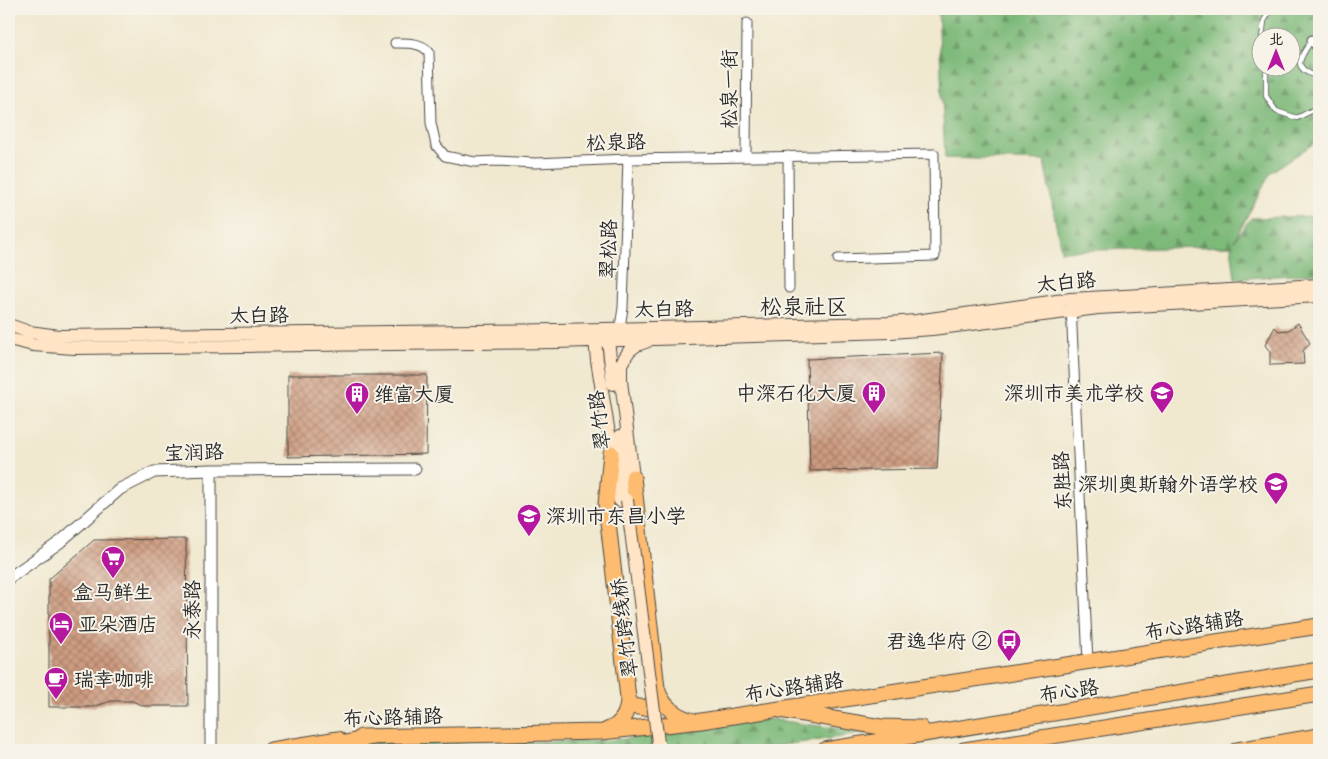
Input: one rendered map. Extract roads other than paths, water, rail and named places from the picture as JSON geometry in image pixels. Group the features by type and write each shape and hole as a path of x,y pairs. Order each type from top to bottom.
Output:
{"main road":[{"name":"太白路","path":"9,325 36,333 59,336 612,335 888,323 1071,305 1319,285"},
{"name":"太白路","path":"612,335 655,339 911,331 1071,305 1104,307 1319,296"},
{"path":"595,341 612,335"},
{"name":"翠竹路","path":"612,335 624,501"},
{"name":"太白路","path":"9,339 33,345 74,348 595,341"},
{"name":"翠竹路","path":"624,501 633,477 621,364 636,345 655,339"},
{"name":"翠竹路","path":"595,341 611,453 624,501"},
{"path":"602,732 611,729 622,721 626,713 628,698 606,504 611,453"},
{"path":"628,698 634,707 648,707 656,700 657,688 633,477"},
{"name":"翠竹跨线桥","path":"624,501 643,702 651,750"},
{"name":"翠竹跨线桥","path":"624,501 659,750"},
{"name":"布心路辅路","path":"271,750 325,740 372,736 602,732 701,722 1319,626"},
{"name":"布心路","path":"825,750 1319,670"},
{"path":"657,688 661,698 673,712 689,720 701,722"},
{"path":"968,750 1319,694"},
{"path":"1294,698 1319,700"},
{"path":"780,710 880,727 955,730"},
{"path":"312,750 372,736"},
{"path":"1241,750 1319,736"}],"street":[{"name":"松泉一街","path":"746,156 747,23"},
{"path":"1312,40 1319,49"},
{"name":"松泉路","path":"395,43 410,43 425,47 429,52 431,123 436,144 445,156 475,162 535,163 746,156 934,154 935,256 838,259"},
{"path":"788,156 789,288"},
{"name":"翠松路","path":"612,335 623,308 628,159"},
{"name":"东胜路","path":"1071,305 1088,662"},
{"name":"宝润路","path":"9,582 60,542 120,489 154,472 415,469"},
{"name":"永泰路","path":"211,470 211,750"}],"lane":[{"path":"1263,28 1264,21 1271,9"},
{"path":"1312,40 1300,58 1300,64 1306,72 1319,77"},
{"path":"1266,78 1266,96 1276,111 1297,118 1319,107"}],"place":[{"name":"中深石化大厦","path":"874,414"},
{"name":"深圳市美术学校","path":"1162,414"},
{"name":"维富大厦","path":"357,415"},
{"name":"深圳奥斯翰外语学校","path":"1276,505"},
{"name":"深圳市东昌小学","path":"529,537"},
{"name":"盒马鲜生","path":"113,579"},
{"name":"亚朵酒店","path":"61,645"},
{"name":"君逸华府 ②","path":"1009,662"},
{"name":"瑞幸咖啡","path":"56,700"}],"district":[{"name":"松泉社区","path":"804,306"}]}
